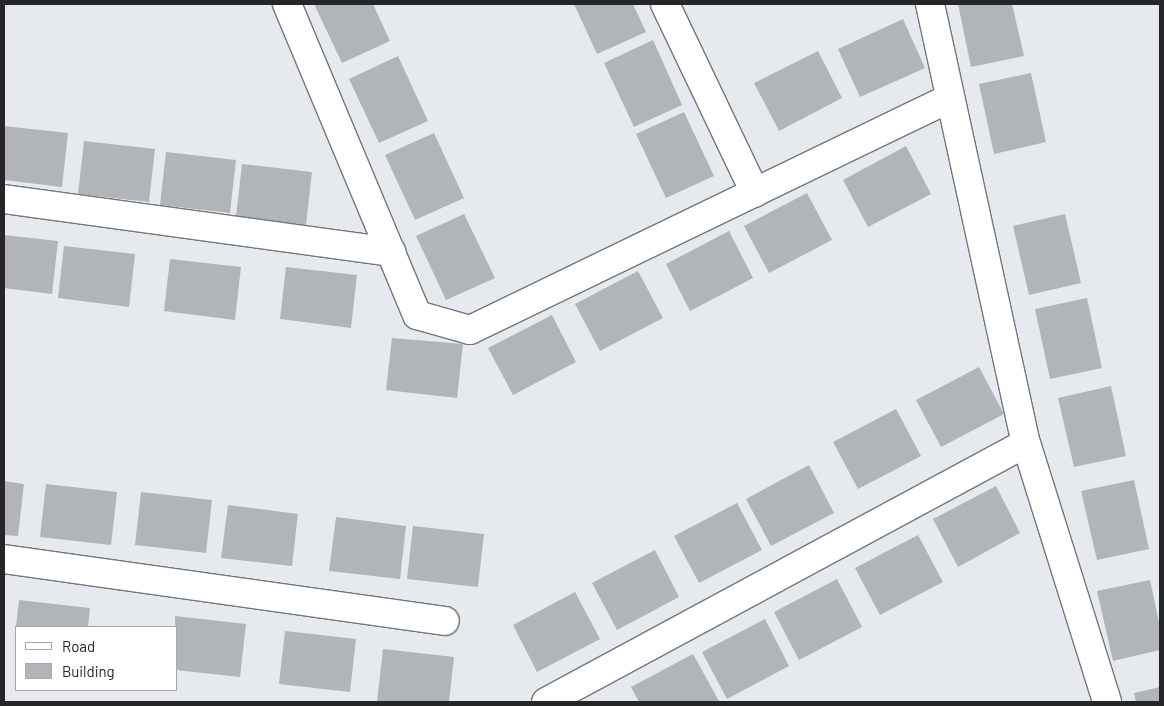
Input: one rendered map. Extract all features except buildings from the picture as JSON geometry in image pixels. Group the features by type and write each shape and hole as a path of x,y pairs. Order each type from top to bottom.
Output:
{"street":[{"path":"287,4 417,315 470,330 950,98"},
{"path":"665,4 755,192"},
{"path":"930,4 1026,443 1107,702"},
{"path":"4,199 391,252"},
{"path":"546,702 1026,443"},
{"path":"4,559 445,621"}]}
